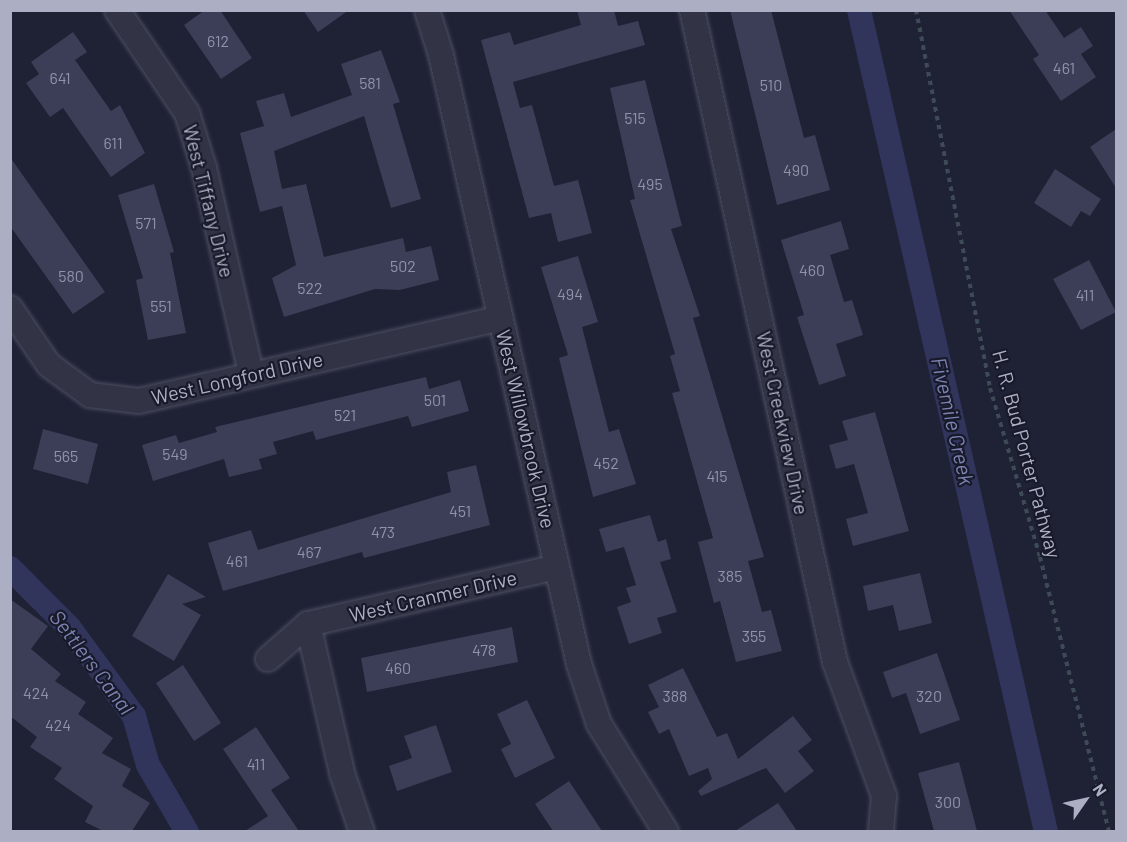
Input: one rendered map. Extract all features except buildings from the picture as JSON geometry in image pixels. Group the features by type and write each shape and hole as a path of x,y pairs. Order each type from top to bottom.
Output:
{"street":[{"name":"West Tiffany Drive","path":"117,10 187,113 204,168 251,374"},
{"name":"West Creekview Drive","path":"692,10 836,662 884,796 881,831"},
{"name":"West Willowbrook Drive","path":"428,11 579,664 599,724 666,831"},
{"name":"West Longford Drive","path":"10,308 49,365 90,395 139,400 500,318"},
{"name":"West Cranmer Drive","path":"268,659 308,624 557,567"},
{"path":"308,624 342,773 362,831"}],"path":[{"name":"H. R. Bud Porter Pathway","path":"916,10 990,388 1040,557 1109,831"}],"waterway":[{"name":"Fivemile Creek","path":"859,10 1046,832"},
{"name":"Settlers Canal","path":"10,568 69,627 134,716 148,765 187,832"}]}
